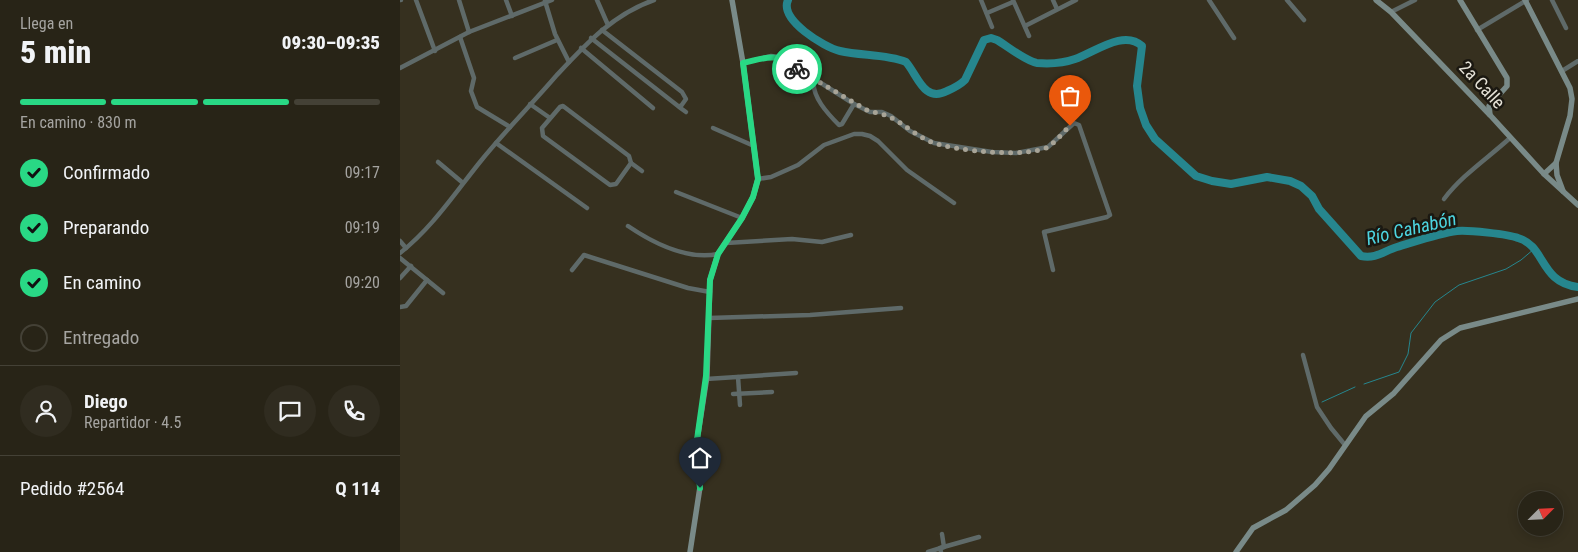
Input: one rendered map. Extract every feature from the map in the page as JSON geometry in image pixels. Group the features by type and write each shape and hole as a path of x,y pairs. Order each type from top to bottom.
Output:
{"main road":[{"path":"690,552 700,488 696,447 706,379 710,280 718,254 742,218 753,197 758,179 743,63 732,0"},
{"name":"2a Calle","path":"1376,0 1391,12 1544,174 1578,205"},
{"path":"1460,0 1507,78 1507,86 1489,106 1490,115"},
{"path":"1526,0 1570,88 1572,103 1570,116 1556,163 1557,175 1563,193"},
{"path":"1544,174 1556,163"},
{"path":"1236,552 1253,528 1286,510 1315,486 1366,416 1394,393 1441,340 1450,333 1460,328 1578,299"}],"street":[{"path":"416,0 435,51"},
{"path":"459,0 469,32"},
{"path":"506,0 512,16"},
{"path":"400,68 469,32 545,1 552,0"},
{"path":"597,0 608,24"},
{"path":"400,253 424,233 496,143 591,38 608,24 639,6 654,0"},
{"path":"981,0 992,27"},
{"path":"1053,0 1057,8"},
{"path":"1025,26 1057,8 1076,0"},
{"path":"1209,0 1234,38"},
{"path":"1287,0 1304,20"},
{"path":"1391,12 1415,0"},
{"path":"1477,30 1526,0"},
{"path":"1552,0 1566,28"},
{"path":"545,1 557,40 569,62"},
{"path":"987,13 1013,1 1029,36"},
{"path":"602,30 682,92 686,99 679,107"},
{"path":"460,37 474,78 471,91 477,107 510,127"},
{"path":"591,38 632,72 686,112"},
{"path":"515,58 557,40"},
{"path":"581,48 653,108"},
{"path":"743,63 771,56 780,58 854,104 870,112 882,112 891,116 910,131 934,143 992,152 1016,153 1048,147 1074,123 1079,125 1110,215 1044,232 1053,270"},
{"path":"1562,71 1578,60"},
{"path":"814,80 813,90 822,105 839,125 847,119 854,104"},
{"path":"530,104 550,118"},
{"path":"631,164 616,184 610,185 543,136 542,128 560,107 566,108 629,156 631,164 642,171"},
{"path":"713,128 754,146"},
{"path":"758,179 770,177 798,165 824,144 847,136 862,134 878,141 907,170 954,203"},
{"path":"1444,199 1461,179 1472,172 1510,138"},
{"path":"496,143 587,208"},
{"path":"438,162 463,183"},
{"path":"676,192 742,218"},
{"path":"628,226 649,239 683,252 700,256 718,254"},
{"path":"726,243 792,239 822,242 851,235"},
{"path":"400,241 406,248"},
{"path":"572,270 584,255 688,288 710,292"},
{"path":"400,258 443,294"},
{"path":"400,278 411,266"},
{"path":"400,307 406,306 428,280"},
{"path":"709,318 810,315 901,308"},
{"path":"1303,355 1317,407 1345,445"},
{"path":"706,379 796,374"},
{"path":"738,376 740,405"},
{"path":"733,394 772,392"},
{"path":"942,534 942,550"},
{"path":"928,552 942,550 979,537"}],"waterway":[{"name":"Río Cahabón","path":"788,0 787,8 790,16 796,24 814,38 840,51 898,59 906,62 922,86 933,94 947,91 965,80 984,40 991,38 1028,60 1037,63 1057,63 1071,60 1118,41 1135,41 1142,46 1137,86 1140,108 1146,125 1155,139 1196,176 1231,184 1267,177 1290,181 1301,186 1312,196 1319,209 1361,256 1376,256 1397,247 1450,232 1470,231 1497,234 1518,238 1527,242 1534,248 1549,271 1556,278 1565,284 1578,287"},
{"path":"1364,384 1399,372 1408,354 1411,333 1435,302 1459,285 1506,269 1534,249"},
{"path":"1322,402 1355,387"}],"way so far":[{"path":"797,69 854,104 870,112 882,112 891,116 910,131 934,143 992,152 1016,153 1048,147 1070,126"}],"route":[{"path":"700,488 696,447 704,400 710,280 718,254 742,218 753,197 758,179 743,63 771,56 780,58 797,69"}]}
